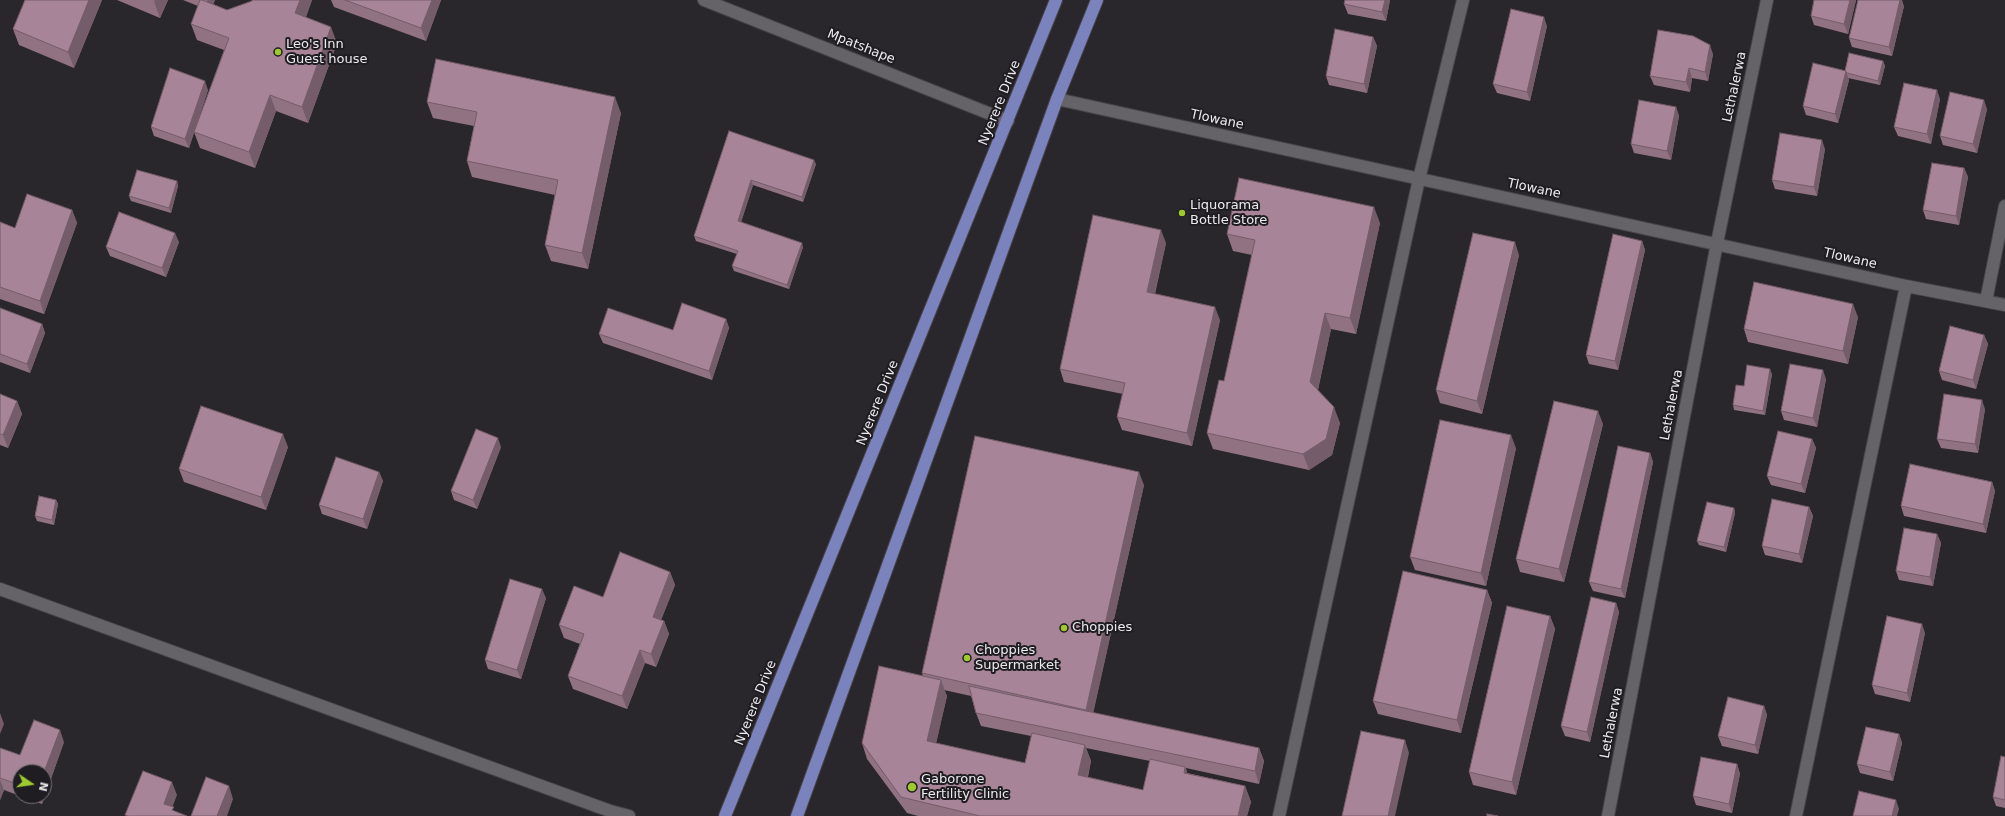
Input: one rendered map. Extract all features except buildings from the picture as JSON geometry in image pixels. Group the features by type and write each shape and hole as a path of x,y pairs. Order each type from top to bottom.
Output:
{"main road":[{"name":"Nyerere Drive","path":"725,816 1056,0"},
{"path":"797,816 1057,99 1097,0"}],"street":[{"name":"Mpatshape","path":"704,0 1008,121"},
{"path":"1279,816 1419,179 1463,0"},
{"name":"Lethalerwa","path":"1608,816 1717,243 1767,0"},
{"name":"Tlowane","path":"1057,99 1717,243 1906,286 2005,305"},
{"path":"1986,301 2005,206"},
{"path":"1796,816 1906,286"},
{"path":"0,589 610,811 629,816"}],"place":[{"name":"Leo's Inn Guest house","path":"278,52"},
{"name":"Liquorama Bottle Store","path":"1182,213"},
{"name":"Choppies","path":"1064,628"},
{"name":"Choppies Supermarket","path":"967,658"},
{"name":"Gaborone Fertility Clinic","path":"912,787"}]}
